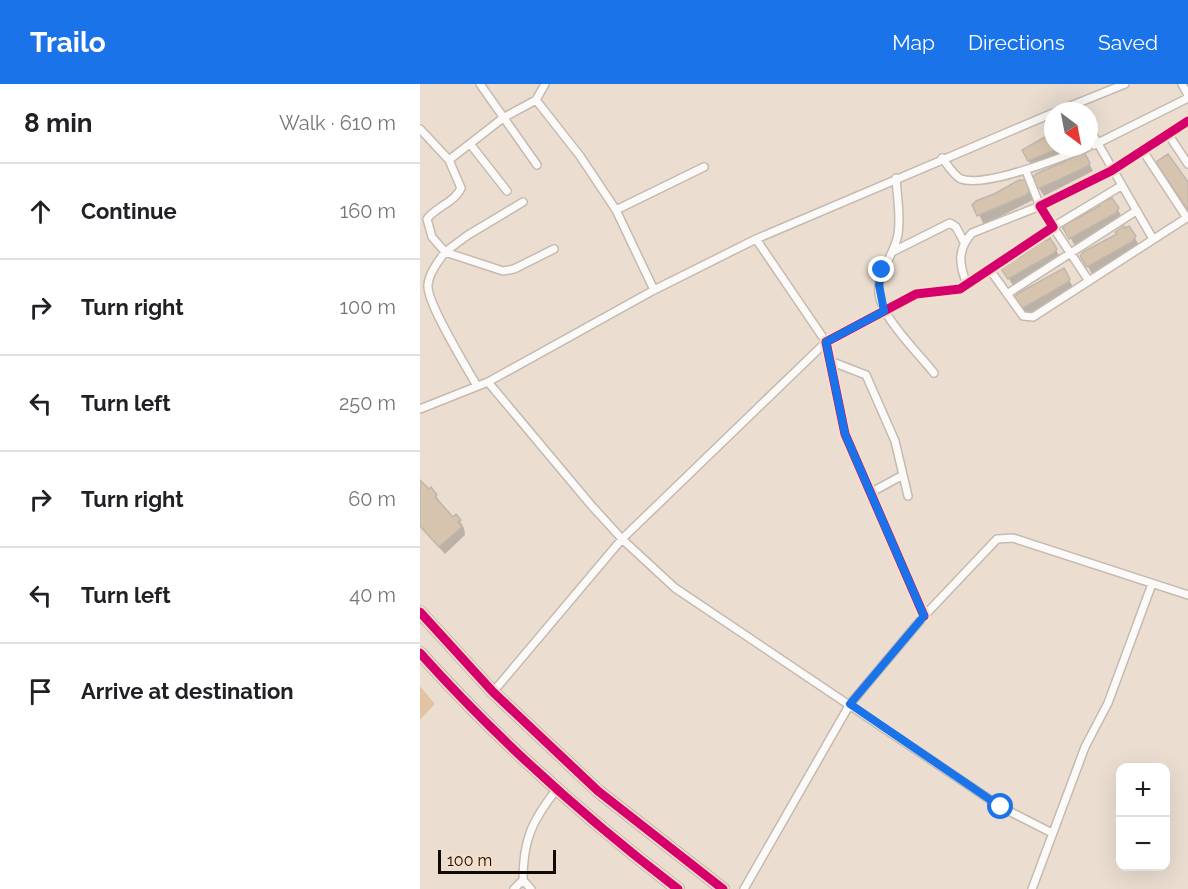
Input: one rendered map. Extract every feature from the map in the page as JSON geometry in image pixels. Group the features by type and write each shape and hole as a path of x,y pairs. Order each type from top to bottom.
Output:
{"main road":[{"path":"420,612 493,692 598,791 723,889"},
{"path":"420,653 459,697 556,790 617,842 678,889"}],"street":[{"path":"480,84 537,165"},
{"path":"448,160 471,145 503,118 536,100 545,84"},
{"path":"1080,102 1125,84"},
{"path":"1098,142 1188,97 1182,84"},
{"path":"536,100 580,156 616,210 654,290"},
{"path":"420,409 488,382 654,290 756,239 942,158 1044,117"},
{"path":"964,242 978,230 1040,206 1111,171 1188,121"},
{"path":"420,129 448,160 461,188 458,194 427,219 432,237 445,252 503,271 514,269 554,249"},
{"path":"1168,134 1188,164"},
{"path":"471,145 507,191"},
{"path":"990,270 1019,312 1028,318 1187,217 1143,151"},
{"path":"1098,155 1121,186 1153,239"},
{"path":"942,158 963,179 1026,171 1065,156"},
{"path":"616,210 704,167"},
{"path":"1026,171 1040,206 1089,281"},
{"path":"896,178 898,232 892,252 879,277 884,311 934,373"},
{"path":"493,692 622,539 826,342 923,292 950,292 967,284 1053,227 1121,186"},
{"path":"477,386 428,290 432,272 445,252 468,235 523,202"},
{"path":"1007,294 1136,211"},
{"path":"892,252 950,223 957,227 964,242 960,263 967,284"},
{"path":"756,239 826,342 845,434 924,616"},
{"path":"830,361 866,375 886,417 908,496"},
{"path":"488,382 622,539 687,597 1001,807 1052,833"},
{"path":"870,493 903,475"},
{"path":"744,889 850,704 924,616 991,543 1004,537 1188,595"},
{"path":"1032,889 1085,747 1108,703 1152,584"},
{"path":"514,889 523,880 525,853 536,816 556,790"},
{"path":"523,880 531,889"}],"shaded area":[{"path":"420,686 435,704 420,720"}],"building":[{"path":"1044,138 1044,154 1028,161 1022,150"},
{"path":"1168,154 1188,182 1188,210 1158,166 1157,161"},
{"path":"1073,156 1086,156 1090,163 1038,189 1032,178"},
{"path":"1019,180 1025,180 1030,191 1026,195 977,216 972,205 976,201"},
{"path":"1107,198 1108,200 1112,198 1119,208 1116,213 1069,239 1063,228 1066,224 1100,206 1098,204"},
{"path":"1124,226 1125,228 1129,226 1136,236 1133,241 1087,267 1080,256 1083,252 1117,234 1115,232"},
{"path":"1050,238 1057,249 1054,253 1008,279 1001,269 1004,264 1022,256 1045,239 1046,241"},
{"path":"1064,268 1070,279 1067,283 1021,309 1014,299 1017,294"},
{"path":"420,480 429,489 431,487 437,495 435,497 453,517 456,514 461,520 458,522 462,527 439,547 420,526"}],"cycle path":[{"path":"924,616 845,434 826,342 916,294 960,289 1053,227 1040,206 1111,171 1188,121"},
{"path":"420,612 493,692 598,791 723,889"},
{"path":"420,653 480,717 543,777 678,889"}],"route":[{"path":"882,270 879,285 884,311 826,342 845,434 924,616 850,704 1001,807"}]}
